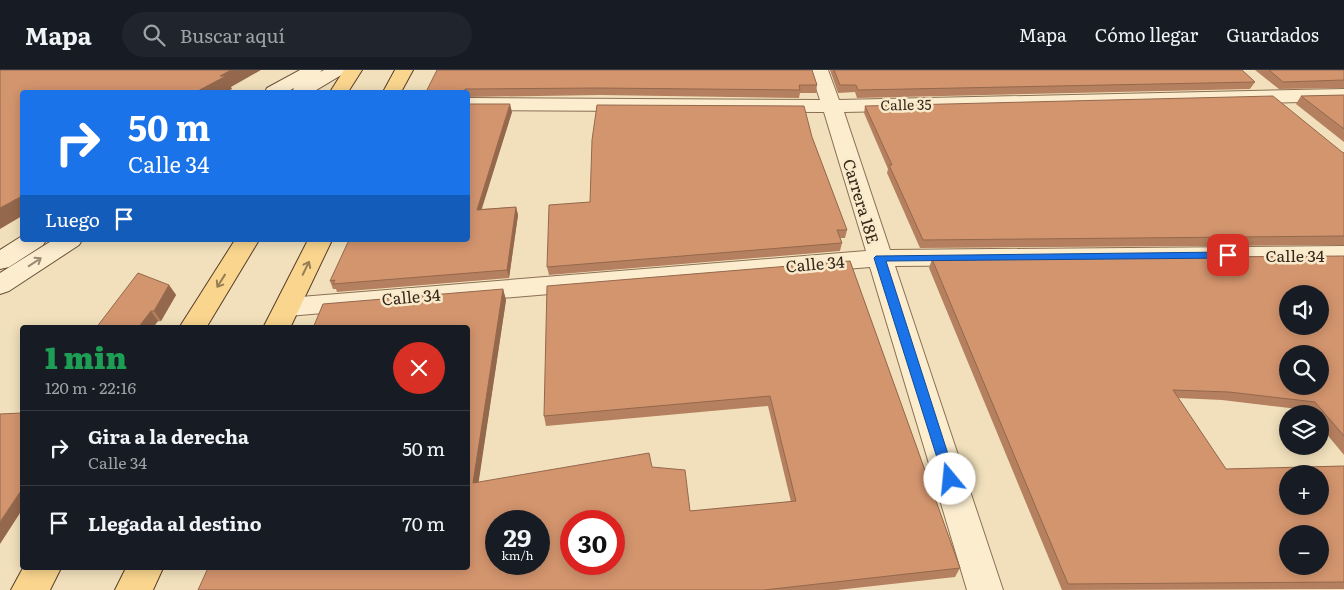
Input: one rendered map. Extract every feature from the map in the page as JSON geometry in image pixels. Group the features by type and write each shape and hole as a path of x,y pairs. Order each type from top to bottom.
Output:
{"main road":[{"path":"340,90 353,70"},
{"path":"393,90 404,70"},
{"path":"194,325 246,242"},
{"path":"282,317 319,242"},
{"path":"29,590 42,570"},
{"path":"132,590 144,570"}],"street":[{"path":"278,90 313,70"},
{"path":"304,90 337,70"},
{"name":"Carrera 18E","path":"819,70 985,590"},
{"path":"1254,80 1294,114"},
{"name":"Calle 35","path":"470,104 832,106 1344,95"},
{"path":"0,261 31,242"},
{"path":"0,285 67,242"},
{"name":"Calle 34","path":"282,317 880,258 1344,254"}],"building":[{"path":"0,70 231,70 220,76 226,76 200,90 20,90 20,197 0,208"},
{"path":"437,70 812,70 817,85 799,85 800,90 599,88 427,90"},
{"path":"834,70 1242,70 1255,82 858,90 856,85 840,85"},
{"path":"1269,70 1344,70 1344,80 1283,82"},
{"path":"1344,95 1344,129 1301,96"},
{"path":"1273,96 1344,153 1344,236 923,240 865,106"},
{"path":"470,104 510,104 477,210 516,207 507,270 333,284 335,280 330,281 348,242 470,242"},
{"path":"597,105 804,106 812,137 847,230 837,230 842,243 547,267 549,205 590,202 592,140"},
{"path":"1344,256 1344,436 1329,418 1329,405 1229,392 1173,390 1226,469 1279,468 1279,515 1329,515 1329,466 1344,466 1344,582 1068,584 932,259"},
{"path":"850,261 960,568 764,590 198,590 207,570 470,570 470,325 314,325 323,304 503,289 473,483 649,453 652,467 685,470 690,511 796,501 770,396 544,416 547,286"},
{"path":"138,273 169,285 154,311 151,311 140,325 98,325"},
{"path":"20,413 20,492 0,522 0,414"}],"route":[{"path":"950,479 880,258 1228,255"}]}
